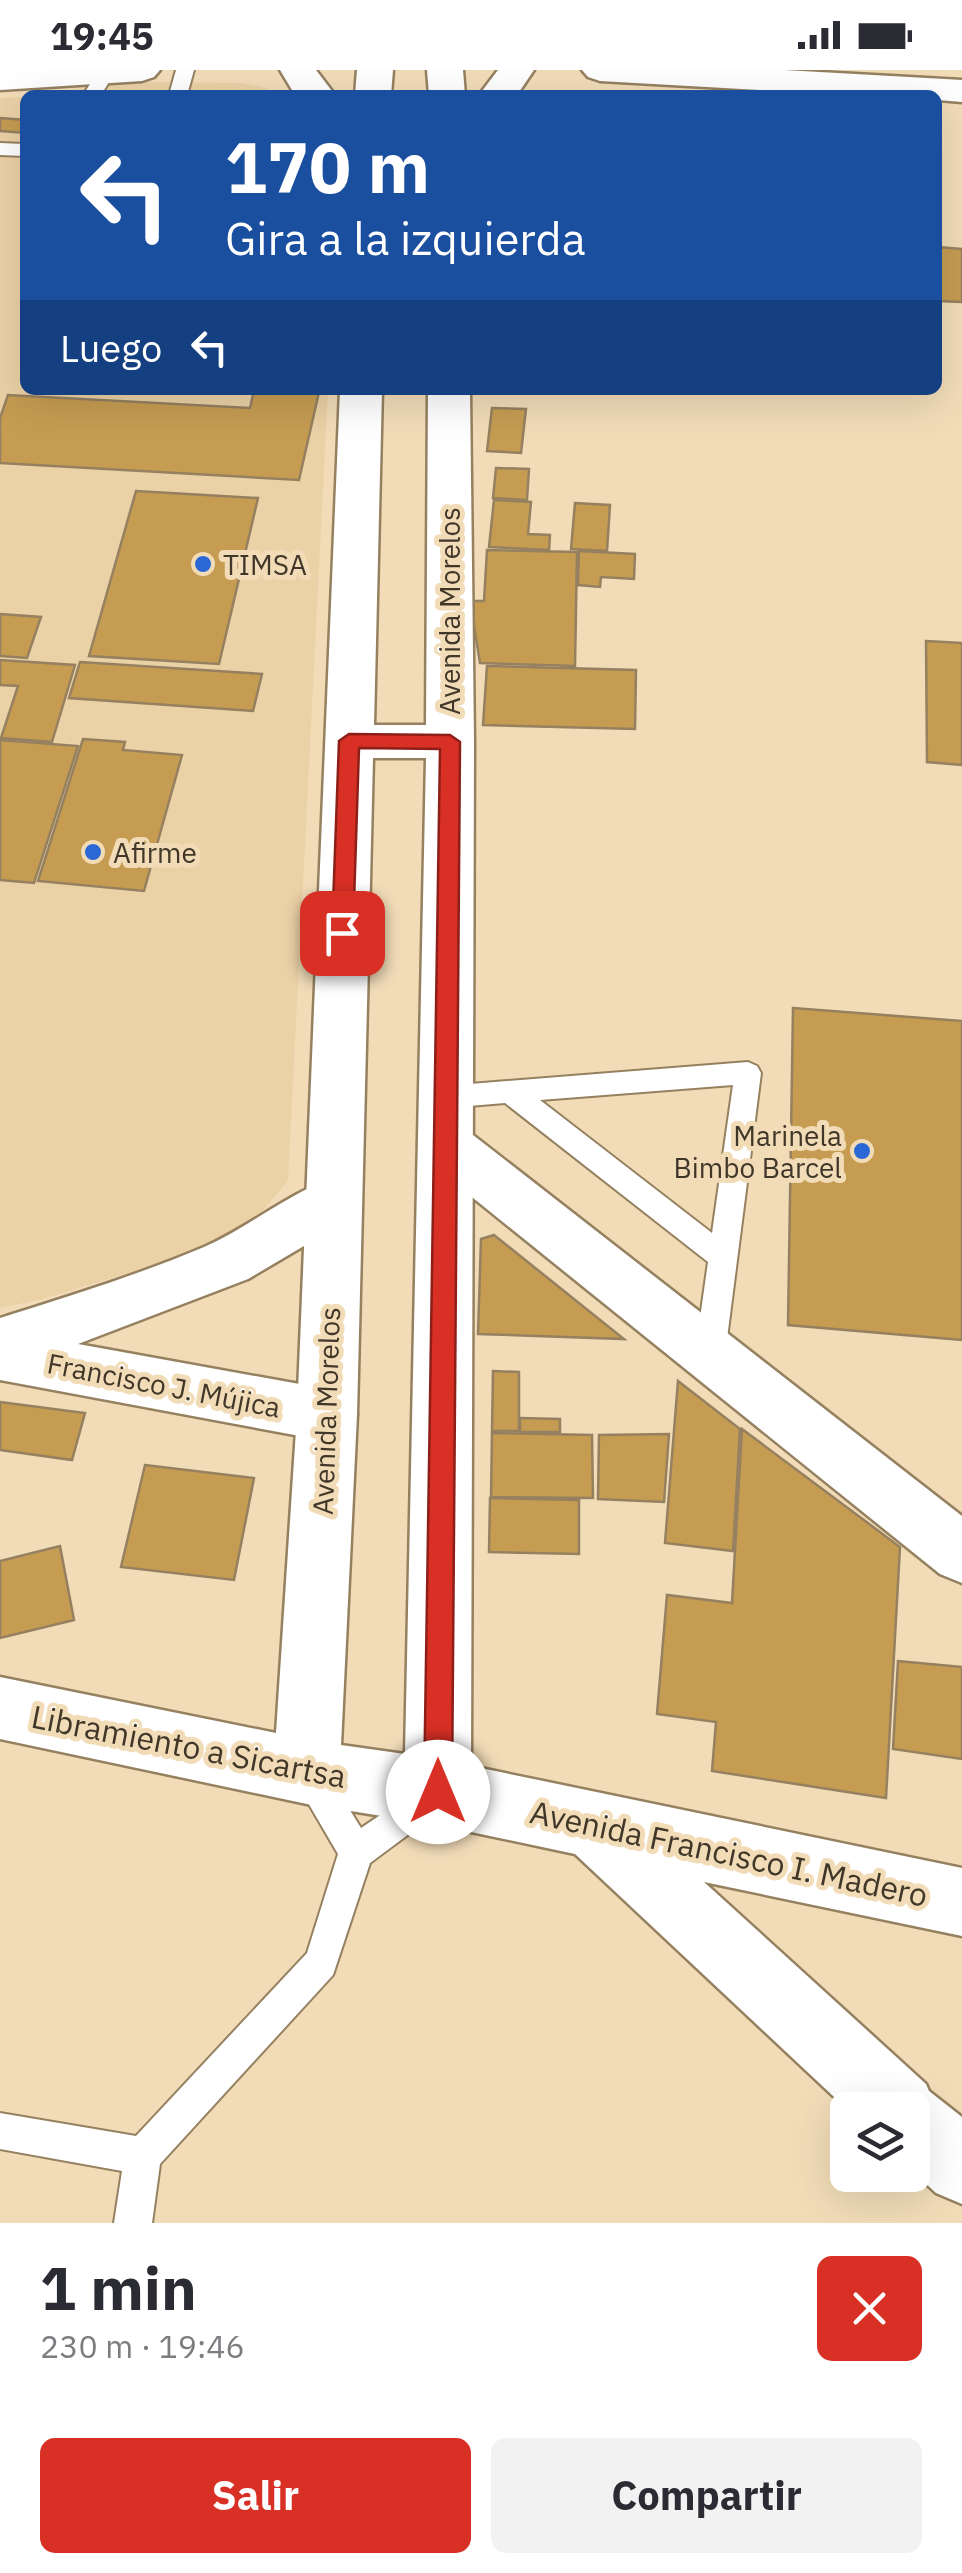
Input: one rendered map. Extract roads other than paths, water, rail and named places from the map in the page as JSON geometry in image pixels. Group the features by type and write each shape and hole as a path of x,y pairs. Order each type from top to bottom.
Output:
{"main road":[{"path":"0,79 99,83 142,70"},
{"path":"274,70 298,70 313,90"},
{"path":"600,70 776,76 962,91"},
{"name":"Avenida Morelos","path":"306,1772 327,1415 361,395"},
{"name":"Avenida Morelos","path":"438,1792 450,742 449,395"},
{"path":"349,741 450,742"},
{"path":"445,1120 710,1354 962,1554"},
{"name":"Francisco J. Mújica","path":"0,1343 118,1306 228,1262 333,1201"},
{"name":"Francisco J. Mújica","path":"0,1355 327,1415"},
{"name":"Libramiento a Sicartsa","path":"0,1708 306,1772 438,1792"},
{"name":"Avenida Francisco I. Madero","path":"438,1792 962,1902"},
{"path":"592,1824 881,2092"},
{"path":"930,2138 962,2167"}],"lane":[{"path":"445,1120 510,1092 748,1073 710,1354"},
{"path":"510,1092 722,1257"},
{"path":"306,1772 356,1852"},
{"path":"133,2223 143,2156 322,1963 356,1852 438,1792"},
{"path":"0,2131 143,2156"}],"place":[{"name":"TIMSA","path":"203,564"},
{"name":"Afirme","path":"93,852"},
{"name":"Marinela Bimbo Barcel","path":"862,1151"}]}
